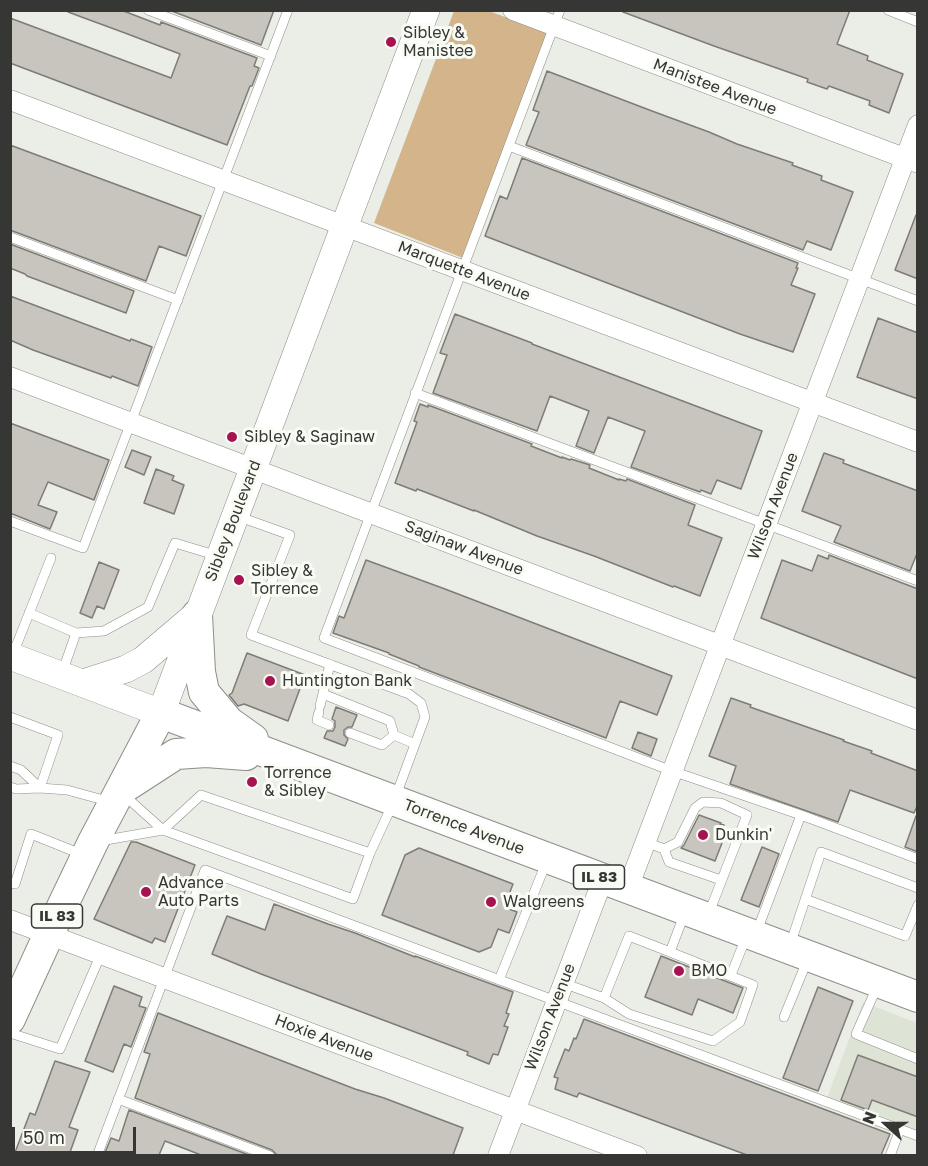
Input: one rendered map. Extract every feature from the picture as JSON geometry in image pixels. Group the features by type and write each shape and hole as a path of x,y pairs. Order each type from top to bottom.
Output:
{"main road":[{"name":"Sibley Boulevard","path":"10,1019 90,849 160,713 426,10"},
{"path":"72,679 126,669 143,660 197,615"},
{"path":"197,615 200,672 204,692 229,722 280,758"},
{"name":"Torrence Avenue","path":"11,656 918,997"},
{"path":"116,797 176,754 206,752 280,758"}],"street":[{"name":"Manistee Avenue","path":"513,10 557,18 911,160"},
{"name":"Marquette Avenue","path":"10,100 918,442"},
{"name":"Wilson Avenue","path":"498,1155 563,983 616,884 646,842 859,279 911,160 918,124"},
{"name":"Saginaw Avenue","path":"10,377 918,720"},
{"name":"Hoxie Avenue","path":"10,920 637,1155"}],"lane":[{"path":"148,10 271,56"},
{"path":"10,521 83,549 288,10"},
{"path":"888,10 918,22"},
{"path":"557,18 324,638 672,771 801,815 918,859"},
{"path":"509,146 918,301"},
{"path":"10,237 178,300"},
{"path":"415,393 918,581"},
{"path":"10,787 15,789 67,789 116,797 163,830 353,899 370,853 394,801 425,717 421,703 409,694 251,635 290,535 235,515"},
{"path":"29,613 76,633 104,631 148,607 175,543 219,556"},
{"path":"11,656 51,558"},
{"path":"72,679 76,633"},
{"path":"329,725 317,720 330,664"},
{"path":"323,694 390,721 394,735"},
{"path":"10,717 58,735 40,788"},
{"path":"350,733 381,745 394,735"},
{"path":"394,735 415,744"},
{"path":"10,766 21,770 40,788"},
{"path":"10,882 15,884 31,834 90,849 163,830 201,795 370,853"},
{"path":"664,849 678,842 695,808 703,802 721,803 747,815 721,880 670,952"},
{"path":"731,975 751,934 801,815"},
{"path":"646,842 664,849 669,862 721,880"},
{"path":"784,1017 799,952 806,899 821,852 918,888"},
{"path":"499,980 548,858"},
{"path":"97,1155 205,870 918,1136"},
{"path":"806,899 905,936 918,905"},
{"path":"563,983 604,998 628,1014 713,1041 740,1022 753,985 629,936 604,998"},
{"path":"10,1033 60,1049 101,954"},
{"path":"879,982 856,1034 918,1059"},
{"path":"118,1099 270,1155"},
{"path":"890,1155 900,1129"}],"shaded area":[{"path":"454,11 489,11 548,33 463,258 374,223"},
{"path":"863,1002 917,1023 917,1131 827,1098"}],"building":[{"path":"69,10 121,10 160,25 161,22 257,58 254,66 259,68 227,145 10,63 10,18 171,78 180,54 68,12"},
{"path":"169,10 274,10 261,45"},
{"path":"623,10 850,10 837,44 868,56 867,60 903,74 889,113 869,105 870,101 829,86 827,89 807,82 808,79 714,46 623,12"},
{"path":"547,71 737,144 793,163 792,165 822,176 821,180 853,192 831,250 807,241 803,250 526,145 539,112 533,110"},
{"path":"10,145 201,216 186,256 159,246 146,281 10,230"},
{"path":"522,158 798,263 791,285 815,294 793,352 740,334 485,236 500,196 507,199"},
{"path":"916,215 918,215 918,279 895,270"},
{"path":"10,244 134,291 126,313 10,268"},
{"path":"10,296 152,347 138,386 10,340"},
{"path":"455,314 762,431 741,489 717,480 711,494 701,490 700,492 631,467 645,431 608,417 594,453 576,446 589,411 550,396 537,431 433,393 447,355 440,353"},
{"path":"878,318 918,333 918,399 857,377"},
{"path":"420,404 532,444 531,446 562,458 590,465 589,468 619,480 626,481 627,479 695,505 688,525 722,538 700,596 537,536 474,510 395,483 417,422 414,421"},
{"path":"10,423 109,460 94,500 48,482 38,505 57,512 50,529 10,513"},
{"path":"132,450 151,457 144,475 125,467"},
{"path":"824,453 844,460 843,463 918,491 918,551 910,571 834,542 841,526 802,511"},
{"path":"156,469 174,476 172,480 184,485 174,514 144,503"},
{"path":"818,555 828,559 829,555 918,589 918,679 761,618 782,560 812,571"},
{"path":"366,560 672,676 657,715 620,701 606,738 333,633 339,616 344,618"},
{"path":"99,562 119,570 104,609 97,606 92,618 80,613"},
{"name":"Huntington Bank","path":"247,653 305,675 288,721 244,704 238,706 229,695 232,693"},
{"path":"731,698 751,705 750,707 844,740 918,771 918,804 914,813 850,790 838,822 730,784 736,766 709,756"},
{"path":"336,707 357,715 352,727 344,730 344,735 348,739 345,746 324,738 327,731 333,731 335,727 335,721 332,719"},
{"path":"638,732 657,739 651,756 632,748"},
{"name":"Dunkin'","path":"699,815 724,825 718,841 722,843 715,861 681,848"},
{"path":"916,816 918,816 918,852 905,847"},
{"name":"Advance Auto Parts","path":"131,842 195,865 165,942 155,938 152,943 94,919"},
{"path":"762,847 779,854 759,907 741,900"},
{"name":"Walgreens","path":"419,848 513,884 504,907 517,912 509,933 498,929 491,947 479,952 382,915 405,855"},
{"path":"274,904 513,992 504,1026 508,1027 498,1055 493,1054 489,1064 467,1055 468,1052 212,954 227,916 265,930"},
{"name":"BMO","path":"661,956 743,988 733,1013 698,999 692,1015 645,997"},
{"path":"114,986 142,997 139,1006 146,1008 131,1047 124,1044 113,1072 85,1061"},
{"path":"818,987 853,1001 818,1091 783,1078"},
{"path":"158,1013 463,1128 453,1155 277,1155 272,1150 135,1098 150,1054 144,1052"},
{"path":"584,1019 890,1134 881,1155 747,1155 579,1093 577,1097 555,1089 558,1078 554,1077 565,1049 569,1051"},
{"path":"858,1055 918,1077 918,1117 872,1100 868,1110 841,1100"},
{"path":"55,1061 90,1072 69,1127 78,1130 69,1155 14,1155 30,1113 35,1115"},
{"path":"129,1110 249,1155 201,1155 165,1141 159,1155 104,1155 111,1138 119,1141"}],"place":[{"name":"Sibley & Manistee","path":"391,42"},
{"name":"Sibley & Saginaw","path":"232,437"},
{"name":"Sibley & Torrence","path":"239,580"},
{"name":"Huntington Bank","path":"270,681"},
{"name":"Torrence & Sibley","path":"252,782"},
{"name":"Dunkin'","path":"703,835"},
{"name":"Advance Auto Parts","path":"146,892"},
{"name":"Walgreens","path":"491,902"},
{"name":"BMO","path":"679,971"}]}
